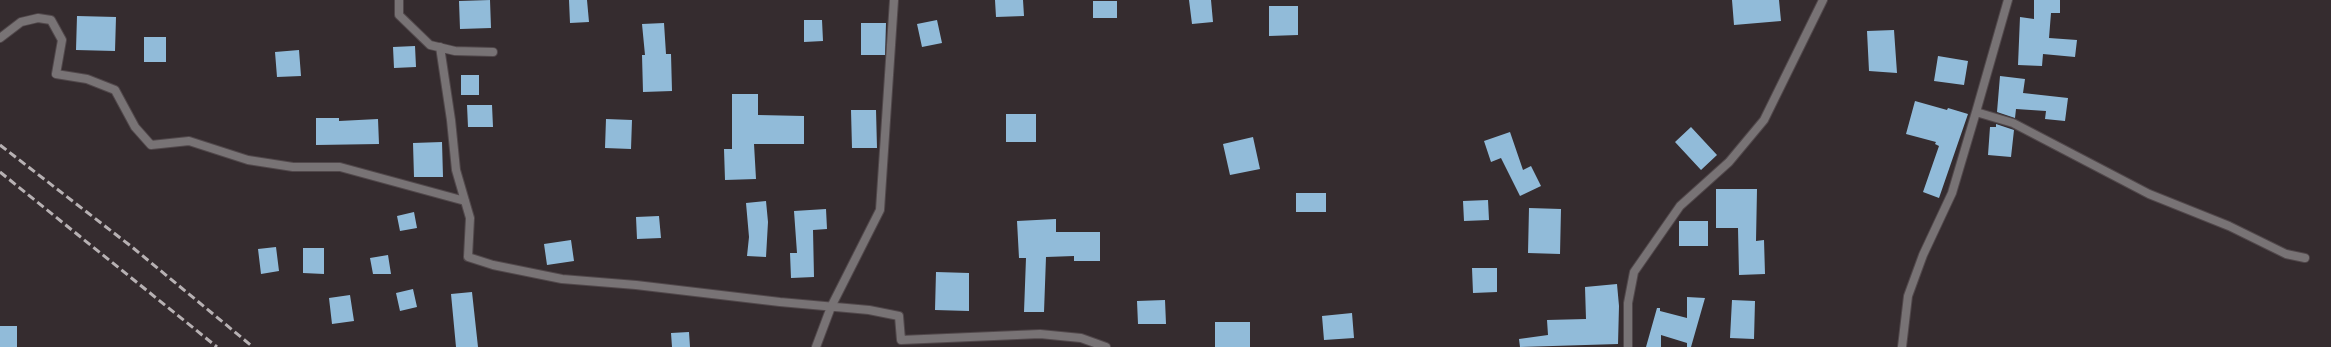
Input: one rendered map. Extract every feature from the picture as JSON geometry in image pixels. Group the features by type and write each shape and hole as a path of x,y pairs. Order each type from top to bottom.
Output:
{"street":[{"path":"399,0 399,15 430,45 455,51 492,52"},
{"path":"816,347 831,307 880,210 894,0"},
{"path":"1628,347 1628,303 1634,272 1680,206 1729,162 1764,120 1823,0"},
{"path":"1902,347 1908,296 1923,255 1952,193 2008,0"},
{"path":"0,38 21,22 38,18 51,20 62,40 56,74 87,79 115,90 135,126 151,145 189,141 248,160 293,167 340,167 464,201"},
{"path":"440,47 451,120 456,170 470,218 468,257 493,265 562,279 636,285 899,316 901,340 1040,334 1081,338 1106,347"},
{"path":"1976,112 2013,123 2149,194 2229,226 2286,254 2305,258"}],"building":[{"path":"490,0 491,28 460,29 459,1"},
{"path":"569,0 587,0 589,22 570,23"},
{"path":"995,0 1023,0 1024,16 996,17"},
{"path":"1189,0 1211,0 1213,22 1192,24"},
{"path":"1732,0 1779,0 1781,21 1734,25"},
{"path":"2034,0 2060,0 2060,13 2051,13 2049,38 2077,40 2075,57 2043,54 2042,66 2018,65 2020,17 2034,19"},
{"path":"1093,1 1117,1 1117,18 1093,18"},
{"path":"1269,6 1298,6 1298,35 1269,36"},
{"path":"77,16 116,17 115,51 76,50"},
{"path":"804,20 822,20 823,41 804,42"},
{"path":"937,20 942,43 922,47 917,24"},
{"path":"664,23 666,54 671,54 672,91 643,92 642,55 645,55 642,24"},
{"path":"861,23 886,23 885,55 861,55"},
{"path":"1894,30 1897,73 1869,71 1867,31"},
{"path":"144,37 166,37 166,62 144,62"},
{"path":"415,46 416,67 394,68 393,47"},
{"path":"299,50 301,76 277,77 275,52"},
{"path":"1938,56 1968,61 1964,85 1934,81"},
{"path":"461,75 479,75 479,95 461,95"},
{"path":"2000,76 2025,79 2023,93 2068,98 2065,121 2045,119 2046,111 2016,109 2015,118 1997,112"},
{"path":"732,94 758,94 758,115 804,116 804,144 754,144 756,179 725,180 724,149 732,149"},
{"path":"1915,101 1968,114 1939,198 1923,192 1939,146 1935,144 1936,142 1906,134"},
{"path":"467,105 492,105 493,127 468,127"},
{"path":"851,110 876,110 877,148 852,148"},
{"path":"1006,114 1036,114 1036,142 1006,142"},
{"path":"316,118 339,118 339,121 378,119 379,144 316,145"},
{"path":"606,119 632,120 631,149 605,148"},
{"path":"1996,124 2014,130 2011,157 1988,155 1990,127 1996,127"},
{"path":"1691,127 1717,155 1701,170 1675,142"},
{"path":"1510,132 1523,170 1531,166 1541,186 1520,196 1501,158 1491,162 1484,141"},
{"path":"1253,137 1260,169 1230,175 1223,144"},
{"path":"442,142 443,177 414,177 413,143"},
{"path":"1716,189 1757,189 1756,241 1764,240 1765,274 1739,275 1738,228 1716,228"},
{"path":"1296,193 1326,193 1326,212 1296,212"},
{"path":"1488,200 1489,220 1464,221 1463,201"},
{"path":"766,201 768,222 766,257 747,256 749,237 746,203"},
{"path":"1529,208 1561,209 1560,254 1528,253"},
{"path":"826,209 827,229 813,230 814,277 791,278 790,253 797,253 794,211"},
{"path":"414,212 417,228 400,231 397,216"},
{"path":"659,216 661,238 637,239 636,217"},
{"path":"1056,219 1056,232 1100,232 1100,261 1074,261 1074,256 1046,257 1044,312 1024,312 1026,258 1019,258 1017,221"},
{"path":"1679,221 1708,221 1708,246 1679,246"},
{"path":"571,240 574,261 547,265 544,244"},
{"path":"276,247 279,271 261,274 258,249"},
{"path":"303,248 324,248 324,274 303,273"},
{"path":"388,255 391,274 373,274 370,258"},
{"path":"1472,268 1497,268 1497,292 1473,293"},
{"path":"936,272 969,273 969,311 935,310"},
{"path":"1617,284 1619,306 1618,344 1520,347 1519,339 1548,335 1547,320 1586,319 1585,287"},
{"path":"413,289 417,307 400,311 396,293"},
{"path":"472,292 478,347 456,347 451,294"},
{"path":"350,295 354,321 332,324 329,298"},
{"path":"1687,297 1705,298 1691,347 1687,347 1687,343 1661,335 1661,347 1646,347 1657,308 1660,308 1660,311 1687,318"},
{"path":"1165,300 1166,324 1138,324 1137,301"},
{"path":"1732,300 1755,301 1754,339 1730,338"},
{"path":"1352,313 1354,338 1324,340 1322,316"},
{"path":"1215,322 1250,322 1250,347 1215,347"},
{"path":"0,326 17,326 17,347 0,347"},
{"path":"689,332 690,347 672,347 671,333"}],"railway":[{"path":"0,145 132,247 253,347"},
{"path":"0,172 217,347"}]}
